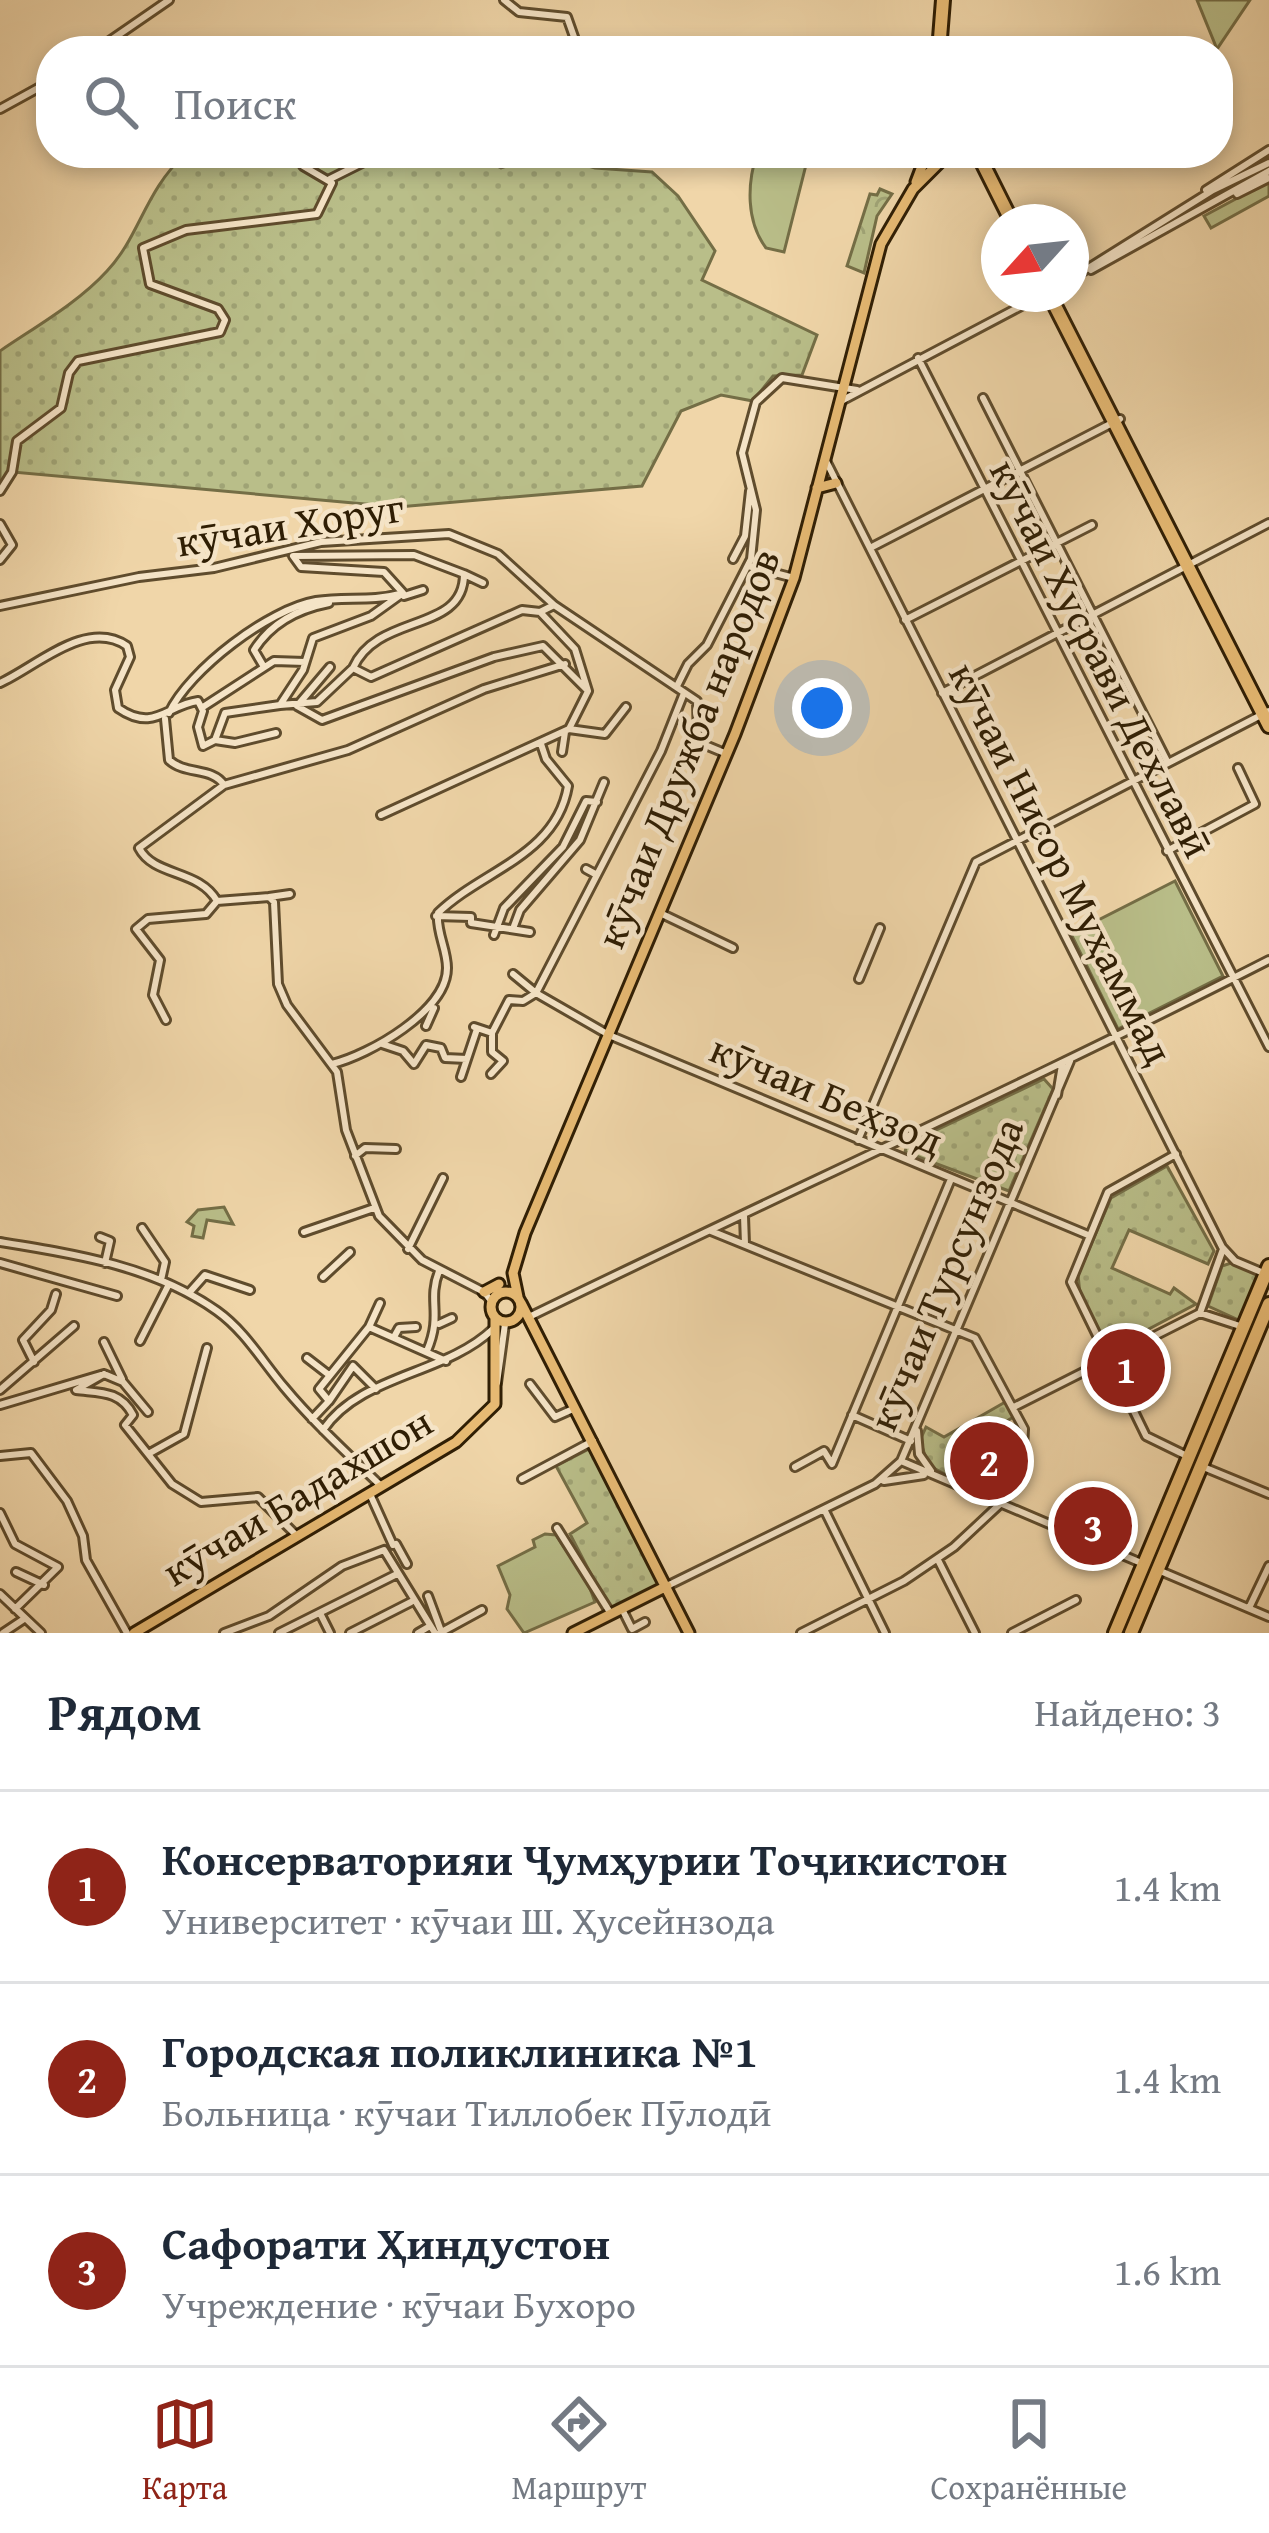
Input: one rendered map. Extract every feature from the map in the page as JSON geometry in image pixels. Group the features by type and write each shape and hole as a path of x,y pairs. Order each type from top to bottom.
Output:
{"highway":[{"path":"944,36 947,0"},
{"path":"985,168 1006,204"},
{"path":"1060,312 1268,716"},
{"path":"1115,1633 1150,1567 1195,1461 1250,1330 1268,1272"},
{"path":"1250,1330 1269,1306"},
{"path":"1130,1633 1150,1567"}],"main road":[{"path":"913,189 929,168"},
{"path":"913,189 929,168"},
{"name":"кӯчаи Дружба народов","path":"517,1256 657,911 727,754 794,578 881,244 913,189"},
{"path":"818,488 839,486"},
{"path":"490,1297 517,1256"},
{"path":"517,1256 513,1273 519,1300 688,1630"},
{"path":"490,1297 506,1292 519,1300"},
{"path":"490,1297 502,1327"},
{"path":"502,1327 519,1300"},
{"path":"502,1327 529,1317"},
{"name":"кӯчаи Бадахшон","path":"130,1633 457,1442 495,1405 502,1327"},
{"path":"573,1633 667,1586"}],"street":[{"path":"117,36 169,0"},
{"path":"504,0 519,12 545,10 567,17 574,36"},
{"path":"0,109 36,89"},
{"path":"1198,199 1269,150"},
{"path":"1243,175 1259,156"},
{"path":"307,168 330,179"},
{"path":"330,179 352,168"},
{"path":"1089,269 1208,193 1243,175 1269,171"},
{"path":"1089,269 1269,171"},
{"path":"0,491 12,472 17,441 62,407 69,373 78,361 210,337 222,329 225,317 218,309 153,288 146,275 143,248 186,230 310,217 326,204 330,179"},
{"path":"1208,193 1207,200 1218,201"},
{"path":"840,402 1013,312"},
{"name":"кӯчаи Хусрави Дехлавӣ","path":"918,358 1269,1047"},
{"path":"491,1074 503,1061 492,1052 492,1033 509,1000 536,993 661,751 688,664 707,645 748,566 756,510 742,457 756,402 776,379 857,390"},
{"path":"983,398 1167,761"},
{"path":"872,547 1117,420"},
{"name":"кӯчаи Нисор Муҳаммад","path":"824,458 1222,1247 1234,1261 1268,1272"},
{"path":"821,475 839,486"},
{"path":"733,559 745,536 750,488"},
{"path":"942,693 1269,523"},
{"path":"0,524 12,545 0,560"},
{"path":"905,620 1092,525"},
{"name":"кӯчаи Хоруг","path":"0,606 357,536 449,534 498,554 554,605 680,690"},
{"path":"402,595 384,572 301,567 292,552 414,555 483,583"},
{"path":"748,566 794,578"},
{"path":"202,707 199,742 206,747 215,740 225,713 317,702 373,641 455,607 464,591 464,574"},
{"path":"224,784 214,775 182,770 169,760 167,717 200,671 268,622 302,604 361,602 423,590"},
{"path":"280,705 314,638 358,623 402,595"},
{"path":"263,667 254,650 272,629 303,610 345,600"},
{"path":"353,668 370,677 522,610 541,612 554,605"},
{"path":"541,612 575,649 588,691 567,730 562,752"},
{"path":"0,683 61,646 118,640 130,657 115,691 118,708 129,715 167,717 189,701 202,707"},
{"path":"298,706 328,720 494,657 541,646 588,691"},
{"path":"202,707 279,660 305,662"},
{"path":"217,901 197,878 148,861 139,848 224,784 348,750 476,692 565,664"},
{"path":"298,706 330,667"},
{"path":"680,690 697,701 698,742 727,754"},
{"path":"381,815 567,730 608,733 626,707"},
{"path":"860,1158 858,1140 976,862 1167,761 1268,716"},
{"path":"215,740 235,743 276,734"},
{"path":"436,916 534,848 560,813 568,786 546,759 541,744"},
{"path":"1167,851 1255,804 1238,768"},
{"path":"514,926 520,910 566,861 604,782"},
{"path":"495,931 504,908 566,842 586,801 597,802"},
{"path":"586,869 597,875"},
{"path":"166,1020 152,994 160,960 136,929 148,919 206,914 217,901 290,894"},
{"path":"269,897 275,906 281,992 332,1064 355,1156 375,1207 399,1243 490,1297"},
{"path":"657,911 733,948"},
{"path":"436,916 471,916 471,923 495,931 514,926 530,932"},
{"path":"426,1026 447,972 436,916"},
{"path":"859,979 880,928"},
{"path":"529,1317 860,1158 906,1141 1269,960"},
{"name":"кӯчаи Беҳзод","path":"513,974 536,993 610,1035 1088,1235"},
{"path":"332,1064 382,1044 442,1001"},
{"path":"461,1077 475,1028 492,1033"},
{"path":"382,1044 403,1051 413,1064 426,1045 441,1048 444,1058 467,1059"},
{"name":"кӯчаи Турсунзода","path":"667,1586 875,1484 902,1459 1066,1063"},
{"path":"1042,1075 1056,1090"},
{"path":"906,1141 908,1160"},
{"path":"355,1156 365,1148 396,1149"},
{"path":"1176,1154 1111,1190 1088,1235 1071,1285 1147,1437 1269,1494"},
{"path":"408,1250 443,1178"},
{"path":"795,1467 824,1451 832,1464 951,1178"},
{"path":"304,1232 375,1207"},
{"path":"744,1216 746,1244"},
{"path":"140,1341 165,1282 165,1262 142,1228"},
{"path":"708,1230 898,1304 983,1345 1014,1407 1025,1442 999,1505 938,1560 801,1633"},
{"path":"100,1237 110,1241 105,1263"},
{"path":"0,1242 105,1263 165,1282 222,1314 374,1488 397,1574 411,1602 437,1631"},
{"path":"1014,1407 1202,1309 1220,1266 1222,1247"},
{"path":"323,1277 350,1252"},
{"path":"1220,1266 1234,1261"},
{"path":"0,1263 117,1296"},
{"path":"427,1351 439,1324 433,1293 440,1271"},
{"path":"189,1293 205,1275 250,1290"},
{"path":"34,1362 23,1340 51,1310 56,1294"},
{"path":"329,1401 318,1391 369,1327 380,1303"},
{"path":"1202,1309 1250,1330"},
{"path":"439,1324 452,1318"},
{"path":"0,1390 74,1326"},
{"path":"369,1327 446,1361"},
{"path":"394,1337 399,1328 416,1327"},
{"path":"323,1430 333,1415 376,1389 446,1361 502,1327"},
{"path":"500,1404 496,1386 502,1327"},
{"path":"104,1342 123,1382 148,1412"},
{"path":"150,1453 184,1434 207,1348"},
{"path":"307,1358 329,1375"},
{"path":"345,1359 376,1389"},
{"path":"312,1419 353,1366"},
{"path":"0,1405 104,1374 123,1382"},
{"path":"104,1374 76,1390 107,1392 125,1402 133,1415 124,1424 185,1493 212,1504 258,1496 295,1534"},
{"path":"530,1384 554,1416 573,1409"},
{"path":"852,1414 911,1441"},
{"path":"916,1428 919,1454 932,1475"},
{"path":"522,1479 594,1440"},
{"path":"0,1456 35,1455 56,1482 83,1536 86,1561 130,1633"},
{"path":"902,1459 999,1505 1269,1617"},
{"path":"875,1484 932,1475"},
{"path":"824,1509 885,1633"},
{"path":"0,1513 15,1544 58,1568 15,1610"},
{"path":"557,1528 632,1629 646,1622"},
{"path":"391,1546 406,1564"},
{"name":"кӯчаи Бадахшон","path":"239,1632 284,1608 342,1566 391,1546"},
{"path":"938,1560 975,1633"},
{"path":"1249,1608 1269,1566"},
{"path":"16,1571 44,1585"},
{"path":"279,1633 397,1574"},
{"path":"0,1594 38,1632"},
{"path":"428,1596 437,1631"},
{"path":"1012,1633 1076,1600"},
{"path":"350,1633 411,1602"},
{"path":"418,1633 437,1631 482,1610"},
{"path":"320,1613 330,1633"},
{"path":"3,1633 25,1619"},
{"path":"224,1633 236,1627 239,1632"},
{"path":"674,1633 688,1630"}],"green space":[{"path":"1197,0 1250,0 1226,36 1212,36"},
{"path":"172,168 652,172 678,196 715,251 702,280 817,335 802,375 773,376 753,401 721,395 681,411 642,486 398,507 13,472 0,488 0,351 96,283 118,257"},
{"path":"753,168 805,168 784,252 766,248 759,237 752,214"},
{"path":"1269,181 1269,196 1211,228 1204,216"},
{"path":"880,189 892,194 877,216 864,273 847,266 870,194 877,195"},
{"path":"1175,881 1223,976 1118,1029 1071,934"},
{"path":"1044,1079 1053,1089 1009,1191 905,1152 907,1144"},
{"path":"1167,1166 1214,1251 1208,1264 1129,1230 1112,1268 1170,1294 1174,1288 1196,1304 1109,1350 1080,1294 1078,1275 1111,1198"},
{"path":"224,1207 233,1224 207,1220 203,1238 192,1236 194,1226 187,1222 198,1210"},
{"path":"1234,1262 1262,1275 1243,1322 1208,1306 1222,1266"},
{"path":"1247,1333 1251,1335 1128,1633 1119,1633"},
{"path":"1007,1401 1015,1416 971,1443 954,1479 928,1465 920,1440 926,1427 944,1437"},
{"path":"591,1448 659,1585 610,1611 570,1534 587,1523 556,1466"},
{"path":"556,1535 595,1602 524,1633 507,1609 510,1595 498,1566 535,1547 533,1540"}],"place":[{"name":"Консерваторияи Ҷумҳурии Тоҷикистон","path":"1126,1368"},
{"name":"Городская поликлиника №1","path":"989,1461"},
{"name":"Сафорати Ҳиндустон","path":"1093,1526"}]}
